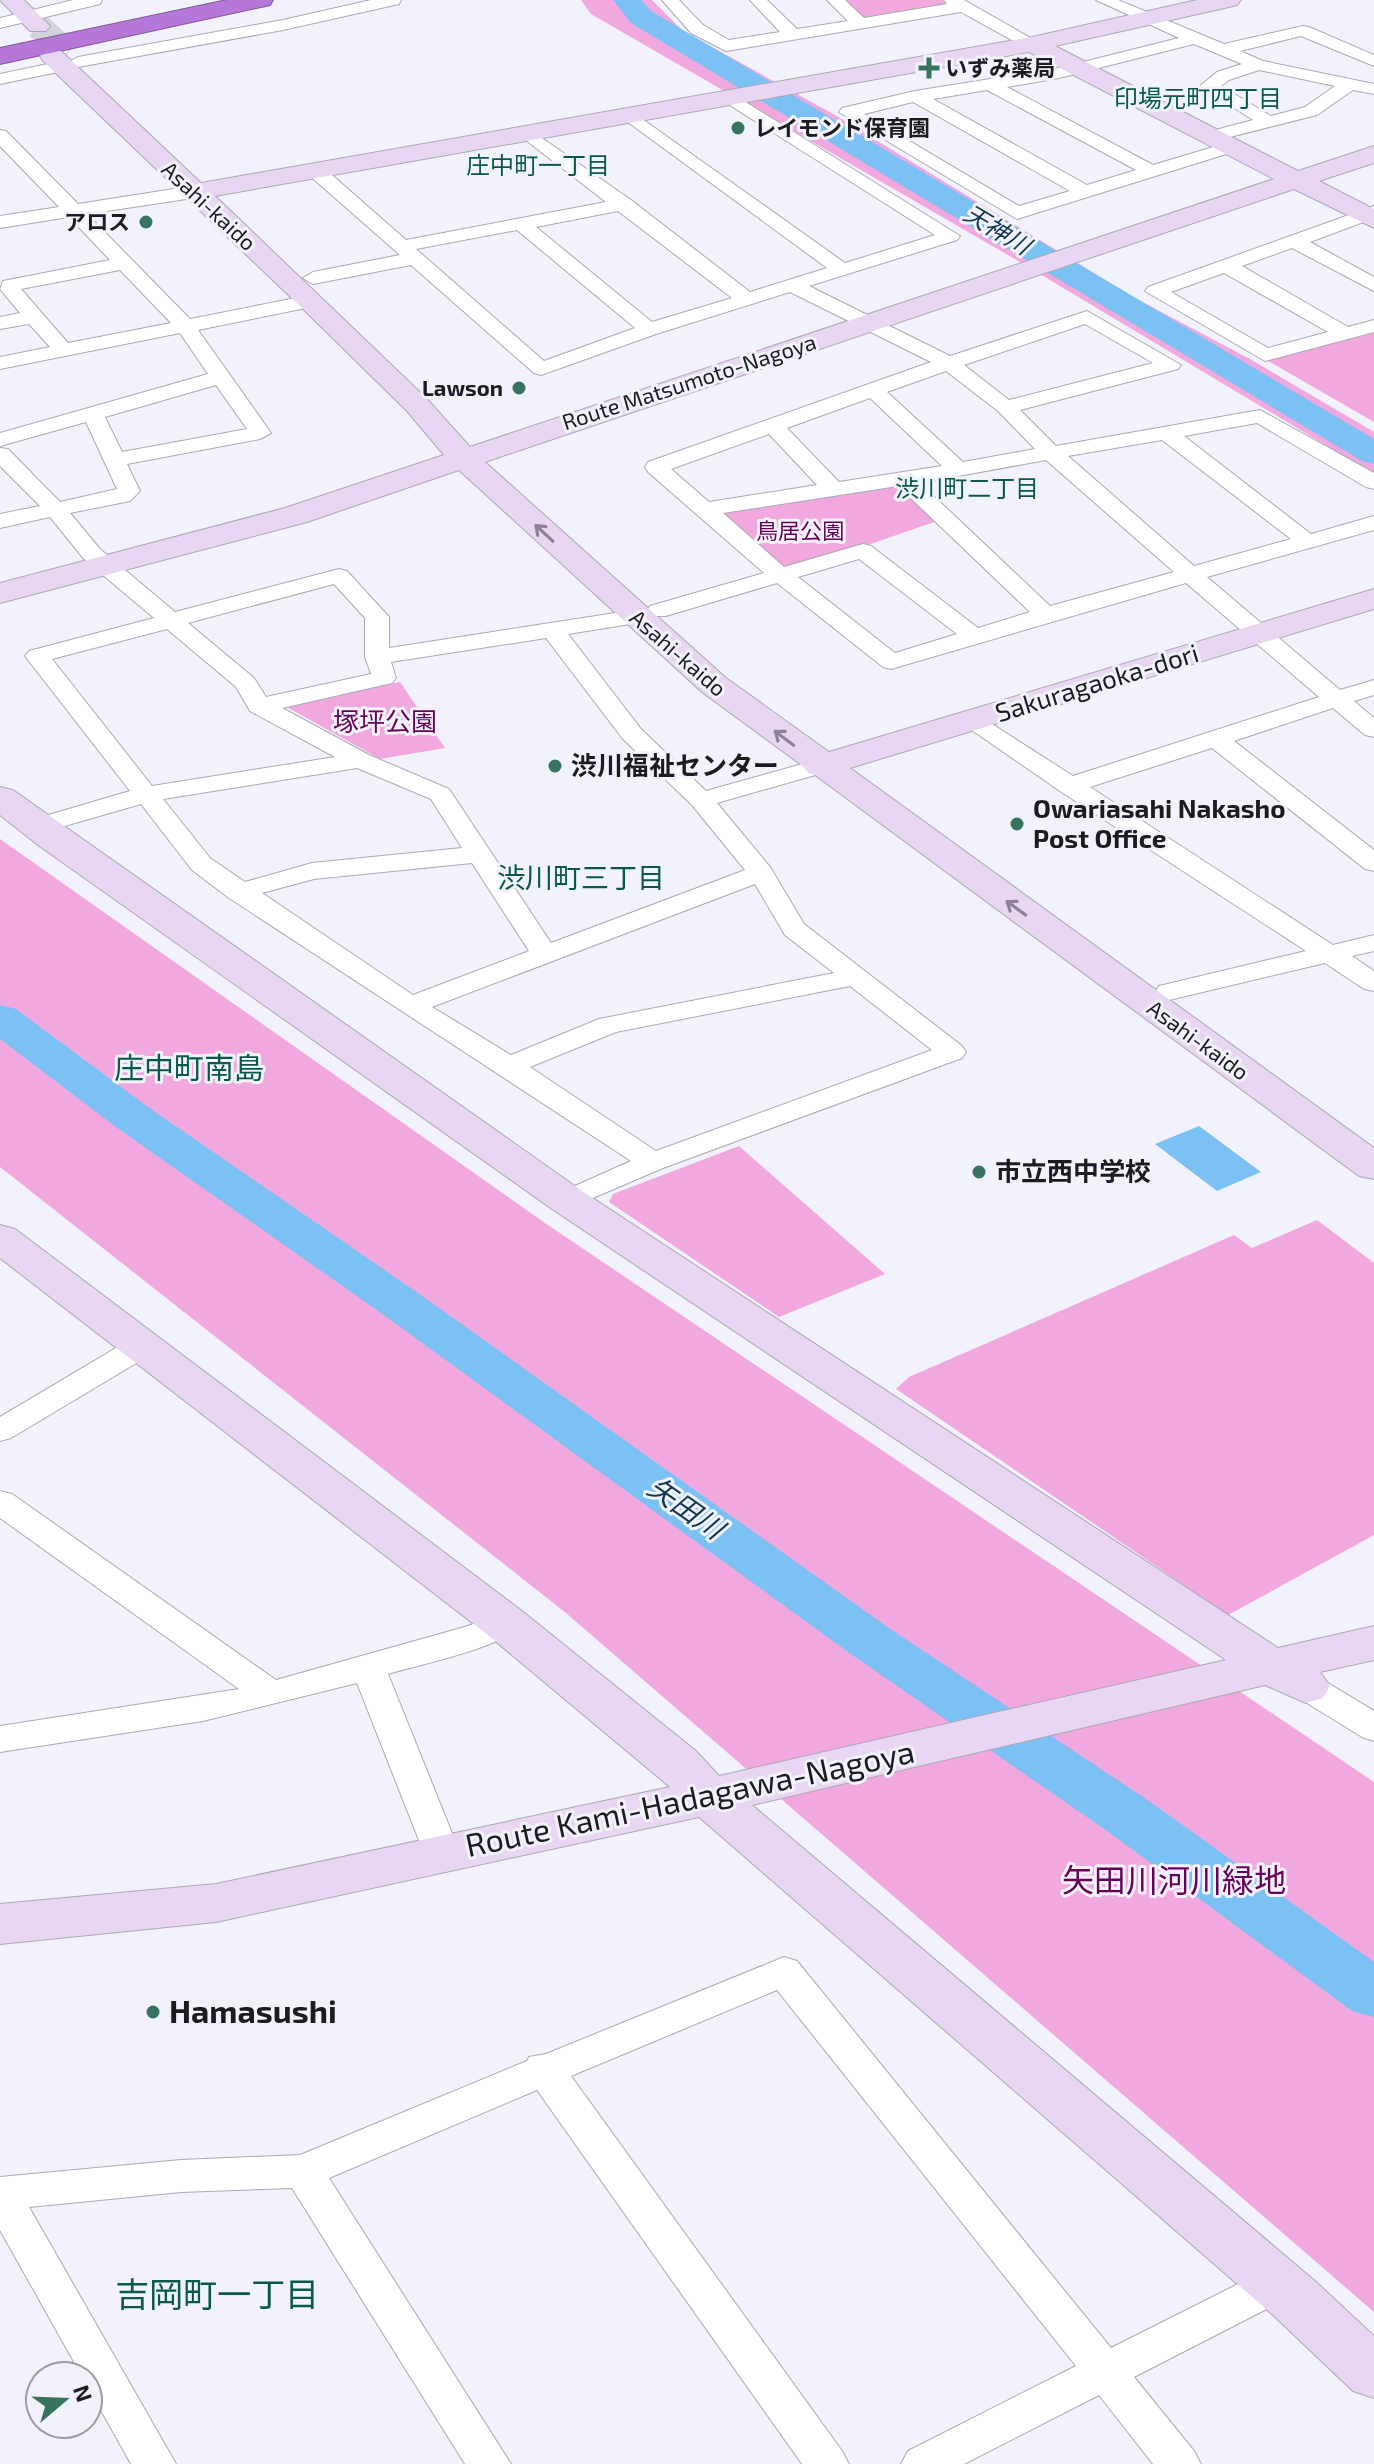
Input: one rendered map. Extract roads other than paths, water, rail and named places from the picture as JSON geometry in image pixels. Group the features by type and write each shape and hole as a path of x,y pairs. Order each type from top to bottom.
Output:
{"highway":[{"path":"0,46 217,0"},
{"path":"0,56 261,0"}],"street":[{"path":"16,18 94,0"},
{"path":"0,79 65,60 283,25 393,0"},
{"path":"670,0 697,29 726,46 862,25 956,3 1220,142 1371,215"},
{"path":"758,0 794,36"},
{"path":"835,0 862,25"},
{"path":"1104,0 1258,65 1374,89"},
{"path":"0,222 317,172 1032,44 1221,1"},
{"path":"1222,50 1303,31 1374,61"},
{"path":"1198,38 993,86 915,96 848,112 1017,213 1149,170 1268,122 1311,111 1349,85"},
{"path":"1297,75 1318,62 1353,52"},
{"name":"Asahi-kaido","path":"65,60 312,290 417,405 476,453 647,614 729,698 835,761 1169,992 1374,1142"},
{"path":"1258,65 1223,76 1209,86 1268,122"},
{"path":"993,86 1149,170"},
{"path":"915,96 1084,191"},
{"path":"317,172 541,369 649,330 950,236 736,97"},
{"path":"631,116 841,269"},
{"path":"529,134 746,299"},
{"path":"0,135 186,327 260,433 113,460"},
{"name":"Route Matsumoto-Nagoya","path":"0,593 296,515 1374,154"},
{"path":"0,363 186,327 312,290 410,252 521,224 624,204"},
{"path":"1371,215 1155,291 1265,355 1374,326"},
{"path":"521,224 649,330"},
{"path":"1294,241 1374,285"},
{"path":"64,351 10,289 10,285 125,263"},
{"path":"1227,266 1345,333"},
{"path":"793,286 949,363 1005,407 1051,453 1258,634 1374,730"},
{"path":"0,323 34,317"},
{"path":"1005,407 1171,365 1087,317 656,467 779,574 891,662 1374,523"},
{"path":"0,440 221,377"},
{"path":"873,390 958,469"},
{"path":"0,521 122,496 129,491 93,414"},
{"path":"707,509 903,479 1260,416 1374,482"},
{"path":"773,426 833,489"},
{"path":"1167,433 1307,541"},
{"path":"0,454 56,510 92,554 245,683 259,706 360,760 440,794 545,955"},
{"path":"903,479 1046,615"},
{"path":"377,657 647,614 863,551 975,637"},
{"path":"259,706 384,678 377,657 377,617 339,576 37,656 201,864 410,1006 509,1066 653,1162"},
{"name":"Sakuragaoka-dori","path":"835,761 1374,599"},
{"path":"553,631 632,734 701,800 761,873 794,929 952,1052 653,1162 567,1200"},
{"path":"1069,786 1374,687"},
{"path":"972,722 1374,983"},
{"path":"1215,738 1374,863"},
{"path":"37,826 148,794 360,760"},
{"path":"701,800 835,761"},
{"name":"Asahi-kaido","path":"835,761 1374,1167"},
{"path":"0,798 567,1200 1267,1682 1374,1728"},
{"path":"238,892 312,871 480,854"},
{"path":"410,1006 761,873"},
{"path":"1169,992 1374,943"},
{"path":"509,1066 609,1025 855,977"},
{"path":"0,1238 505,1623 678,1764 730,1800 1374,2373"},
{"path":"0,1431 142,1346"},
{"path":"0,1502 271,1694"},
{"path":"0,1739 203,1709 271,1694 368,1668 480,1634 505,1623"},
{"name":"Route Kami-Hadagawa-Nagoya","path":"0,1946 189,1929 333,1904 730,1800 803,1801 1267,1682 1374,1643"},
{"path":"368,1668 442,1853"},
{"name":"Route Kami-Hadagawa-Nagoya","path":"0,1924 216,1903 442,1853 730,1800 1267,1682 1374,1671"},
{"path":"154,2464 0,2193 181,2176 303,2171 543,2068 784,1971 1179,2464"},
{"path":"543,2068 827,2464"},
{"path":"303,2171 489,2464"},
{"path":"923,2464 1277,2284"}],"water":[{"path":"1199,1126 1261,1172 1217,1191 1155,1144"}],"waterway":[{"name":"天神川","path":"626,0 641,17 1374,454"},
{"name":"矢田川","path":"0,1018 132,1117 398,1302 867,1639 1131,1818 1374,1994"}],"tunnel":[{"path":"38,26 68,53"}],"place":[{"name":"いずみ薬局","path":"929,68"},
{"name":"レイモンド保育園","path":"738,128"},
{"name":"アロス","path":"146,222"},
{"name":"Lawson","path":"519,388"},
{"name":"渋川福祉センター","path":"555,766"},
{"name":"Owariasahi Nakasho Post Office","path":"1017,824"},
{"name":"市立西中学校","path":"979,1172"},
{"name":"Hamasushi","path":"153,2012"}],"district":[{"name":"印場元町四丁目","path":"1198,99"},
{"name":"庄中町一丁目","path":"538,166"},
{"name":"渋川町二丁目","path":"967,489"},
{"name":"渋川町三丁目","path":"581,878"},
{"name":"庄中町南島","path":"189,1069"},
{"name":"吉岡町一丁目","path":"217,2295"}],"park label":[{"name":"鳥居公園","path":"800,531"},
{"name":"塚坪公園","path":"385,722"},
{"name":"矢田川河川緑地","path":"1174,1881"}]}
